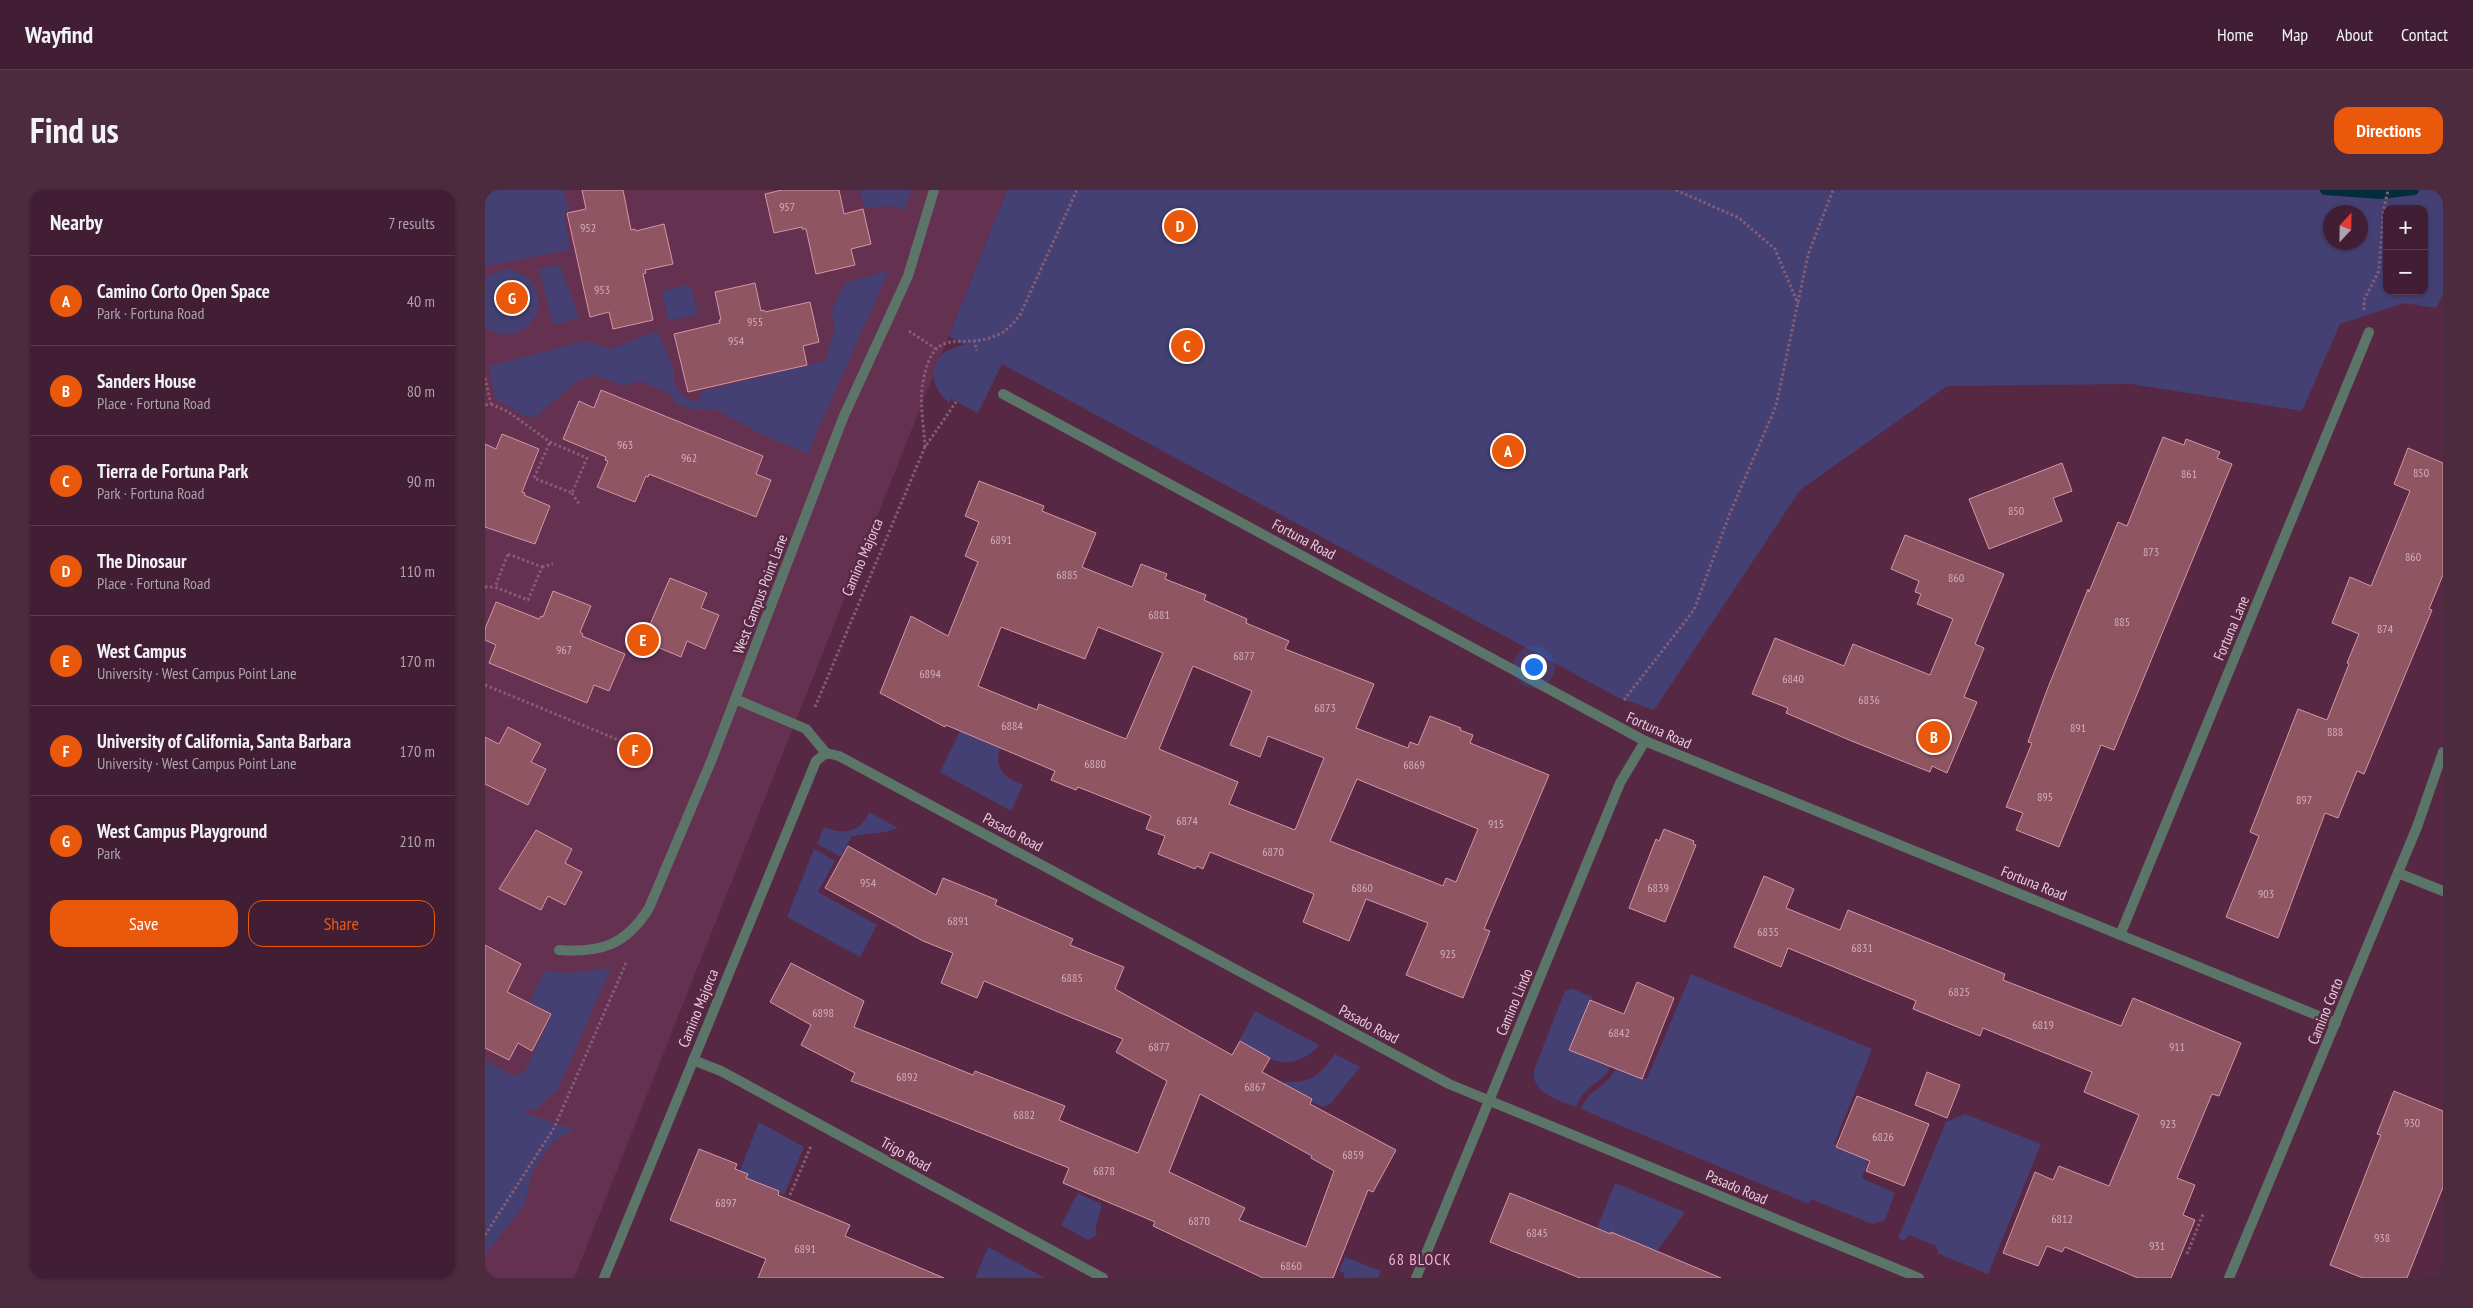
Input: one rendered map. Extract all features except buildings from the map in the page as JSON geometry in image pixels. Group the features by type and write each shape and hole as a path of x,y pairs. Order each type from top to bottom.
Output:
{"street":[{"name":"West Campus Point Lane","path":"559,950 584,952 605,947 623,939 639,924 649,908 735,699 843,418 908,276 934,190"},
{"name":"Fortuna Lane","path":"2121,935 2369,332"},
{"name":"Fortuna Road","path":"1003,394 1645,741 2336,1023"},
{"path":"735,699 806,729 826,753"},
{"name":"Camino Lindo","path":"1416,1278 1620,783 1645,741"},
{"name":"Camino Corto","path":"2229,1278 2417,828 2443,752"},
{"name":"Camino Majorca","path":"604,1278 817,761 826,753"},
{"name":"Pasado Road","path":"826,753 839,756 1449,1084 1919,1278"},
{"path":"2398,873 2443,891"},
{"name":"Trigo Road","path":"693,1060 721,1071 1103,1278"}],"path":[{"path":"925,447 922,383 928,364 936,349 947,342 996,336 1009,329 1020,315 1077,190"},
{"path":"1676,190 1739,218 1775,249 1798,304"},
{"path":"1624,700 1694,610 1730,513 1776,406 1808,255 1833,190"},
{"path":"2363,316 2364,300 2379,271 2383,212 2388,190"},
{"path":"904,328 936,349"},
{"path":"973,340 977,351"},
{"path":"485,378 491,404"},
{"name":"Camino Majorca","path":"806,729 925,447 956,402"},
{"path":"485,405 491,404 507,410 550,442 587,458 572,494"},
{"path":"550,442 535,478 572,494 579,504"},
{"path":"495,587 508,554 541,567 553,564"},
{"path":"485,587 495,587 528,600 541,567"},
{"path":"485,685 638,748"},
{"path":"485,1235 554,1128 629,958 623,939"},
{"path":"790,1195 821,1125"},
{"path":"2187,1254 2203,1214"}],"shaded area":[{"path":"485,190 1007,190 574,1278 485,1278"},
{"path":"491,190 564,190 569,210 564,212 570,250 485,266 485,196"},
{"path":"860,190 911,190 905,210 891,206 864,208"},
{"path":"1007,190 2443,190 2443,294 2436,308 2404,303 2340,324 2302,411 2131,384 1947,386 1800,490 1654,710 1619,698 1002,364 978,413 951,399 949,403 936,385 935,367 938,359 945,353 953,348 965,345 949,336"},
{"path":"560,265 579,318 553,325 539,269"},
{"path":"504,269 523,275 534,286 538,299 536,313 529,325 517,333 502,334 485,327 485,277"},
{"path":"888,271 808,454 767,437 714,409 696,410 677,404 669,393 640,381 623,386 596,375 577,381 536,417 519,413 495,399 489,366 586,341 610,349 657,331 674,369 676,386 687,399 692,401 698,401 702,391 825,361 835,326 832,317 833,307 839,293 847,282"},
{"path":"688,285 691,287 698,315 668,320 662,291"},
{"path":"961,729 1000,748 998,755 999,767 1011,779 1023,785 1011,811 940,772"},
{"path":"869,812 898,828 886,832 852,836 841,857 817,844 824,827 838,831 851,830 866,819"},
{"path":"814,849 835,861 818,892 877,925 860,957 787,917"},
{"path":"611,968 558,1089 537,1109 521,1112 575,1130 554,1141 532,1172 525,1204 488,1251 485,1259 485,1060 513,1075 517,1076 525,1071 552,1013 530,1002 544,971 566,973"},
{"path":"1691,974 1872,1049 1834,1144 1869,1159 1862,1177 1895,1193 1885,1220 1872,1224 1811,1199 1809,1204 1581,1109 1589,1096 1608,1080 1616,1067 1647,1079"},
{"path":"1573,989 1592,997 1572,1049 1611,1065 1608,1072 1584,1093 1576,1107 1554,1098 1541,1090 1534,1078 1534,1070 1565,991"},
{"path":"1255,1011 1319,1045 1310,1054 1300,1059 1290,1062 1279,1062 1237,1045"},
{"path":"1335,1054 1360,1067 1330,1104 1322,1107 1283,1085 1285,1082 1302,1081 1315,1076"},
{"path":"1965,1114 2041,1144 1988,1274 1939,1254 1936,1246 1909,1235 1904,1241 1898,1238 1946,1122"},
{"path":"759,1122 804,1147 784,1195 738,1176"},
{"path":"1615,1183 1685,1212 1655,1254 1598,1278 1577,1278"},
{"path":"1078,1193 1101,1204 1096,1227 1097,1235 1088,1240 1061,1225"},
{"path":"988,1247 1045,1278 975,1278"},
{"path":"1345,1257 1381,1271 1378,1278 1343,1278 1345,1273 1339,1271"}],"waterway":[{"path":"2325,190 2381,194 2414,190"}],"place":[{"name":"The Dinosaur","path":"1180,226"},
{"name":"West Campus Playground","path":"512,298"},
{"name":"Tierra de Fortuna Park","path":"1187,346"},
{"name":"Camino Corto Open Space","path":"1508,451"},
{"name":"West Campus","path":"643,640"},
{"name":"Sanders House","path":"1934,737"},
{"name":"University of California, Santa Barbara","path":"635,750"}],"district":[{"name":"68 BLOCK","path":"1420,1259"}]}
